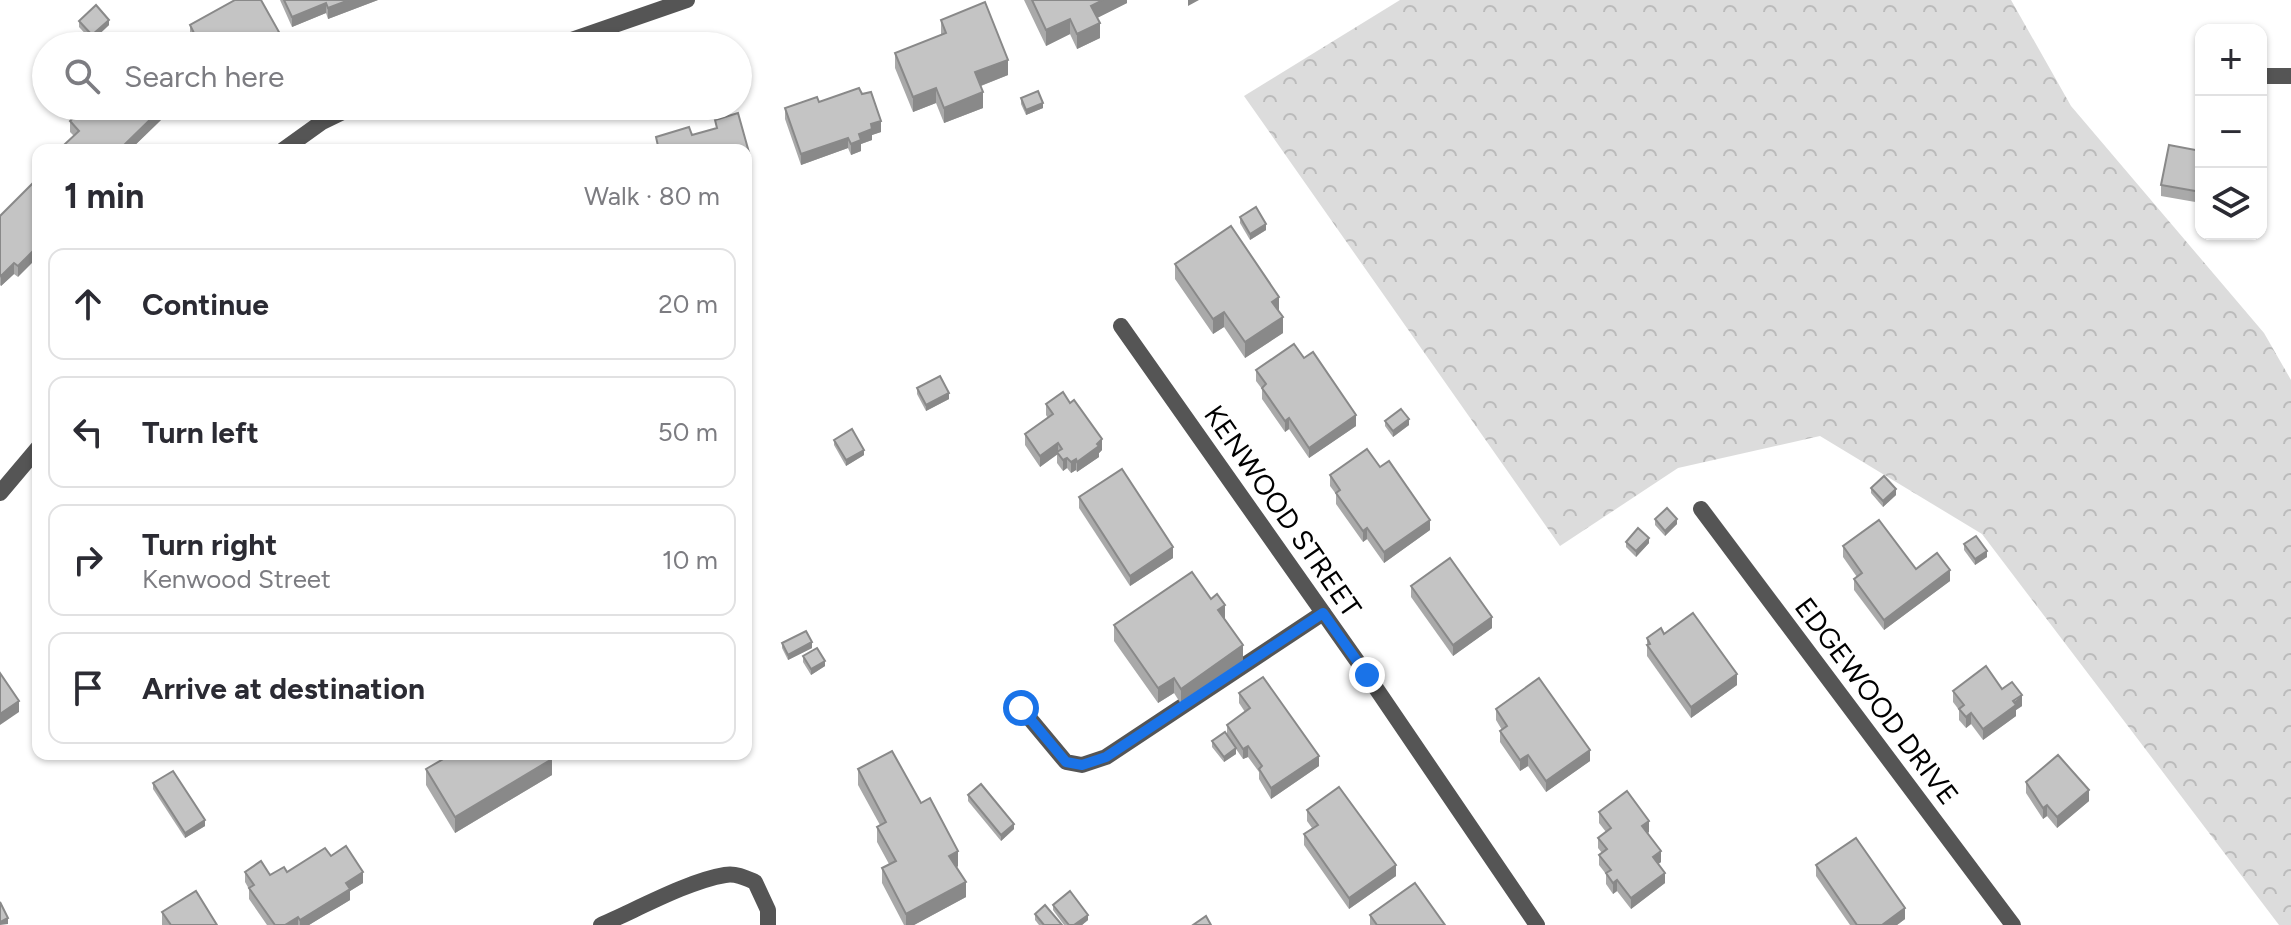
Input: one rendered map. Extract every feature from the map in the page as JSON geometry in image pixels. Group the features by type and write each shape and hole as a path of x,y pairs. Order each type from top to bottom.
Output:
{"street":[{"path":"594,32 687,0"},
{"path":"2267,76 2291,76"},
{"path":"291,144 326,120"},
{"name":"KENWOOD STREET","path":"1121,326 1537,925"},
{"path":"0,493 32,455"},
{"name":"EDGEWOOD DRIVE","path":"1701,509 2013,925"},
{"path":"1021,708 1066,762 1082,765 1106,757 1323,613"},
{"path":"601,925 693,885 726,875 755,882 768,910 768,925"}],"green space":[{"path":"1400,0 2011,0 2071,106 2264,333 2291,380 2291,925 2279,925 1982,534 1820,436 1678,468 1560,546 1244,96"}],"building":[{"path":"235,0 261,0 279,32 194,32 190,25"},
{"path":"284,0 349,0 328,8 326,3 292,17"},
{"path":"1032,0 1103,0 1091,6 1100,23 1077,34 1070,19 1046,30"},
{"path":"985,2 1008,60 975,72 983,92 944,108 936,88 913,97 895,53 946,33 941,20"},
{"path":"96,5 109,20 95,32 89,32 79,21"},
{"path":"859,88 862,94 871,92 881,121 871,124 872,129 859,134 861,140 851,144 848,138 801,154 785,108 817,97 819,102"},
{"path":"1038,91 1043,103 1026,110 1021,98"},
{"path":"150,120 125,144 65,144 79,131 70,121"},
{"path":"715,120 740,120 747,144 658,144 656,137 689,127 692,135 717,128"},
{"path":"2169,145 2195,150 2195,191 2161,185"},
{"path":"32,184 32,252 18,266 14,263 1,276 0,274 0,216"},
{"path":"1256,207 1266,224 1250,234 1240,217"},
{"path":"1231,226 1279,297 1272,302 1283,317 1245,342 1224,312 1213,319 1175,264"},
{"path":"1294,344 1304,358 1313,352 1356,415 1309,448 1289,418 1285,421 1262,388 1266,384 1256,370"},
{"path":"940,376 949,393 926,405 917,388"},
{"path":"1063,392 1070,403 1074,400 1102,439 1097,444 1099,446 1077,462 1076,459 1071,462 1067,458 1063,460 1057,452 1062,449 1058,443 1040,456 1025,434 1053,414 1046,404"},
{"path":"1401,409 1409,419 1393,431 1385,421"},
{"path":"852,429 864,450 846,460 834,440"},
{"path":"1367,449 1380,467 1389,461 1430,520 1384,552 1367,528 1363,531 1336,493 1340,490 1330,475"},
{"path":"1122,469 1173,547 1130,576 1079,497"},
{"path":"1884,476 1896,489 1883,501 1871,488"},
{"path":"1667,508 1677,519 1665,531 1655,519"},
{"path":"1879,520 1916,569 1937,553 1950,570 1884,620 1854,579 1862,573 1843,546"},
{"path":"1638,528 1649,538 1636,551 1626,542"},
{"path":"1976,536 1987,551 1975,559 1964,544"},
{"path":"1450,558 1492,617 1453,645 1411,586"},
{"path":"1192,572 1211,599 1217,594 1225,605 1218,610 1243,645 1181,689 1174,678 1158,688 1114,625"},
{"path":"1693,613 1737,674 1691,707 1647,645 1650,644 1647,638 1661,628 1664,634"},
{"path":"806,631 812,642 788,655 782,643"},
{"path":"817,648 825,661 811,669 803,656"},
{"path":"1986,666 2002,689 2012,682 2022,695 2013,701 2016,705 1983,729 1971,713 1966,717 1959,709 1964,705 1953,691"},
{"path":"0,673 19,701 0,714"},
{"path":"1263,677 1319,756 1271,788 1259,769 1262,766 1248,746 1243,749 1227,725 1250,708 1239,693"},
{"path":"1539,678 1590,750 1546,781 1528,755 1520,760 1500,731 1507,726 1496,709"},
{"path":"1225,732 1236,748 1224,757 1212,741"},
{"path":"892,751 921,803 930,798 958,851 949,856 966,882 906,914 882,868 896,861 877,827 886,822 858,769"},
{"path":"2058,755 2089,790 2057,817 2047,805 2043,808 2026,782"},
{"path":"442,760 550,760 455,817 426,769"},
{"path":"173,771 205,820 185,833 153,783"},
{"path":"981,784 1014,824 1001,835 968,795"},
{"path":"1339,787 1396,865 1349,898 1304,834 1318,825 1307,810"},
{"path":"1627,791 1649,821 1642,826 1661,851 1653,857 1665,873 1631,898 1617,880 1613,883 1606,873 1611,870 1599,855 1607,849 1598,838 1611,828 1599,812"},
{"path":"1856,838 1905,908 1882,925 1857,925 1816,865"},
{"path":"346,846 363,872 346,883 350,889 300,920 298,917 285,925 275,925 249,888 254,885 245,872 261,861 270,875 284,867 287,872 325,848 331,856"},
{"path":"1415,883 1445,925 1377,925 1370,915"},
{"path":"196,891 217,925 171,925 162,912"},
{"path":"1070,891 1088,915 1074,925 1069,925 1053,905"},
{"path":"0,902 8,918 0,922"},
{"path":"1045,905 1062,925 1044,925 1035,914"},
{"path":"1206,916 1211,925 1193,925"}],"route":[{"path":"1021,708 1066,762 1082,765 1106,757 1323,613 1367,675"}]}
